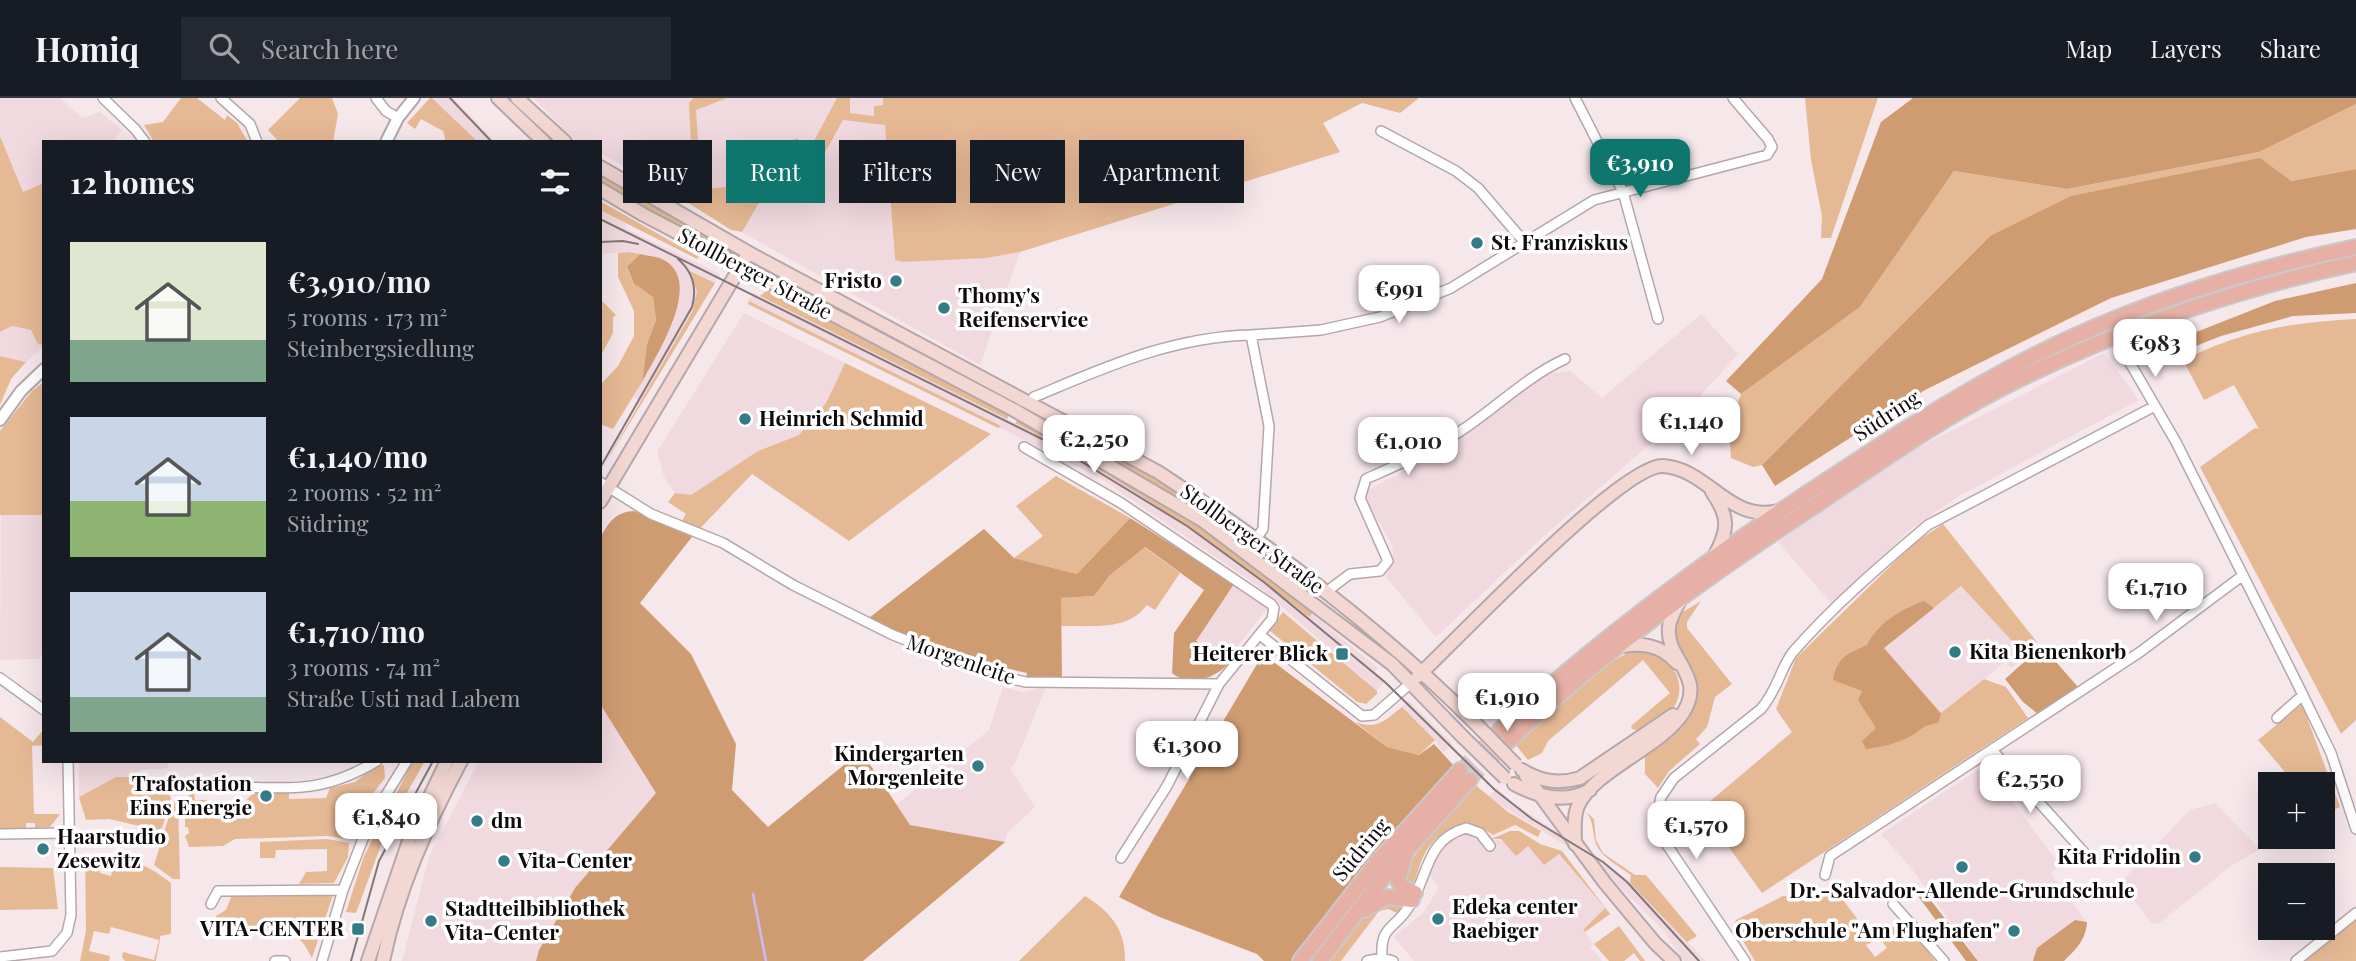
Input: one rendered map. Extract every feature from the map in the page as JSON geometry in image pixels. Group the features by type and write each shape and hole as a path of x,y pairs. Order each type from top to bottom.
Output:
{"main road":[{"path":"498,98 542,140"},
{"path":"517,98 563,140"},
{"name":"Stollberger Straße","path":"602,168 748,253 1158,472 1326,592 1423,671 1519,768 1655,943 1674,961"},
{"name":"Stollberger Straße","path":"602,190 1087,452 1202,520 1392,664 1510,781 1542,801"},
{"name":"Südring","path":"2356,247 2206,286 2104,324 2037,354 1935,410 1715,555 1592,648 1504,736 1682,596 1943,422 2020,379 2115,337 2222,298 2356,263"},
{"path":"605,484 748,253"},
{"path":"1412,682 1601,502 1644,471 1662,466 1690,475 1750,513 1782,510"},
{"path":"1704,484 1724,510 1728,524 1715,555"},
{"path":"1576,844 1578,806 1596,786 1665,732 1685,710 1690,690 1689,678 1672,647 1668,632 1671,617 1682,596"},
{"path":"1542,801 1549,787 1589,774 1634,739 1666,722 1682,700 1681,671 1667,653 1647,645 1614,648"},
{"path":"368,961 410,838 446,763"},
{"path":"383,961 412,865 460,763"},
{"path":"1519,768 1542,780 1562,782"},
{"name":"Südring","path":"1300,961 1377,862 1465,775 1320,961"},
{"path":"1542,801 1565,798 1596,786"},
{"path":"1413,843 1401,864 1398,881 1413,897"},
{"path":"1349,922 1388,897 1413,897"},
{"name":"Stollberger Straße","path":"1655,943 1664,961"}],"street":[{"path":"103,98 143,140"},
{"path":"221,98 250,124 256,140"},
{"path":"376,98 386,111 398,118"},
{"path":"387,140 398,118 414,98"},
{"path":"1575,98 1623,192 1658,319"},
{"path":"1029,403 1034,397 1108,366 1182,341 1321,330 1380,317 1451,288 1526,244 1567,214 1594,200 1768,155 1772,147 1768,139 1733,98"},
{"path":"1381,131 1456,171 1471,183 1526,244"},
{"path":"1246,553 1262,529 1269,426 1251,335"},
{"path":"2115,337 2153,407 2176,442 2303,695 2331,753 2356,829"},
{"path":"1326,592 1350,574 1381,571 1388,561 1360,498 1366,480 1441,443 1532,377 1565,359"},
{"path":"0,420 21,391 42,371"},
{"path":"1745,961 1663,839 1658,807 1666,787 1761,709 1774,694 1791,655 1890,558 1928,525 2153,407"},
{"name":"Stollberger Straße","path":"1024,447 1121,503 1271,604 1274,613 1260,635"},
{"name":"Morgenleite","path":"605,484 651,514 723,543 846,613 915,645 998,676 1026,682 1219,684"},
{"path":"1825,875 1830,856 2140,652 2242,576"},
{"path":"1121,858 1167,786 1219,684 1260,635 1362,716 1374,715 1412,682"},
{"path":"0,678 42,709"},
{"path":"2277,718 2303,695"},
{"path":"1993,751 2089,858"},
{"path":"0,957 14,959 52,951 68,933 71,915 68,763"},
{"path":"235,787 318,786 337,783 373,763"},
{"path":"322,961 343,890 370,821 404,763"},
{"path":"1382,958 1381,945 1387,928 1405,912 1427,859 1450,835 1466,828 1474,829 1490,846"},
{"path":"0,834 68,833"},
{"path":"211,904 218,891 343,890"},
{"path":"1893,904 1944,961"},
{"path":"2296,961 2356,913"},
{"path":"1367,961 1382,958 1393,961"},
{"path":"275,961 285,961"}],"shaded area":[{"path":"0,98 60,98 82,118 100,112 122,130 114,140 42,140 42,184 23,192 0,136"},
{"path":"181,98 197,98 225,120 227,115 237,123 247,140 153,140 144,125 163,122"},
{"path":"300,98 332,98 338,114 333,140 277,140 268,130"},
{"path":"432,98 453,98 493,140 464,140"},
{"path":"432,98 476,140 445,140 443,131 421,119 415,129 407,123"},
{"path":"533,98 883,98 886,140 839,140 839,203 891,203 895,260 986,258 1020,252 980,365 690,203 712,203 712,140 623,140 623,166 602,154 602,140 576,140"},
{"path":"693,98 727,98 696,110 698,140 691,140 689,103"},
{"path":"837,98 850,98 850,113 874,116 874,106 883,105 883,98 1419,98 1400,113 1362,103 1323,123 1340,152 1244,182 1244,140 1079,140 1079,203 1177,203 1020,252 986,258 902,262 895,260 891,203 956,203 956,140 886,140 885,125 843,120 825,152 825,140 814,140"},
{"path":"1805,98 1878,98 1831,238 1821,238 1822,216 1811,160"},
{"path":"1913,98 2356,98 2356,104 2259,152 2067,189 1954,171 1860,307 1741,394 1726,381 1822,279 1881,122"},
{"path":"2356,104 2356,169 1990,236 1762,465 1753,467 1731,458 1729,429 1741,394 1860,307 1954,171 2067,189 2259,152"},
{"path":"0,136 23,192 42,184 42,345 37,343 31,330 12,326 0,332"},
{"path":"2260,158 2291,181 2356,169 2356,229 2306,237 2111,298 1925,390 1775,486 1762,465 1990,236 2071,196"},
{"path":"602,175 623,187 623,196 602,184"},
{"path":"726,187 726,203 759,203 742,232 731,230 688,203 712,203 712,188"},
{"path":"602,202 699,257 697,259 602,211"},
{"path":"636,203 651,203 722,243 720,247"},
{"path":"602,211 626,224 625,228 720,274 715,283 692,271 697,292 692,312 641,402 633,397 673,322 676,271 662,259 629,252 602,254"},
{"path":"618,253 640,254 627,268 634,284 653,297 656,320 647,344 642,382 613,429 602,425 602,383 618,366 634,336 634,311 618,277"},
{"path":"640,254 662,259 674,269 679,283 679,300 674,318 642,382 647,344 656,320 653,297 634,284 627,267"},
{"path":"690,271 715,283 603,467 692,312 697,292"},
{"path":"2356,283 2356,313 2293,316 2221,336 2176,354 2171,342 2275,301"},
{"path":"770,287 1010,413 1007,419 760,296"},
{"path":"754,293 1007,419 1104,471 1188,525 1309,617 1312,614 1378,668 1375,672 1384,679 1383,684 1377,691 1261,588 1100,478 748,301"},
{"path":"602,301 616,315 613,317 613,333 602,353"},
{"path":"749,301 1001,426 998,428 748,304"},
{"name":"Heinrich Schmid","path":"744,313 845,363 826,403 799,435 758,451 691,495 675,493 664,477 657,452"},
{"path":"1701,314 1738,354 1680,418 1537,542 1436,637 1386,577 1394,560 1392,545 1365,498 1368,490 1419,463 1544,374 1570,371 1602,398"},
{"path":"2356,319 2356,720 2341,734 2200,467 2255,428 2259,429 2234,385 2204,400 2183,360 2227,342 2267,330"},
{"path":"12,326 31,330 42,348 26,362 0,356 0,332"},
{"path":"2104,353 2139,400 1961,495 1911,529 1832,604 1778,542 1900,457"},
{"path":"0,356 26,362 11,379 0,405"},
{"path":"845,363 991,434 849,541 752,474 692,537 676,530 686,514 668,502 675,493 691,495 758,451 799,435 826,403"},
{"path":"42,384 42,515 0,515 0,431 32,391"},
{"path":"1021,404 1139,467 1249,540 1197,514 1020,408"},
{"path":"1015,418 1208,531 1315,610 1309,617 1239,563 1167,513 1092,466 1015,423 1018,420"},
{"path":"1056,476 1130,518 1077,574 1014,558 1043,536 1016,506"},
{"path":"634,511 692,537 640,603 691,654 736,744 732,790 768,827 861,751 910,825 1005,842 863,961 536,961 539,950 575,888 656,793 602,707 602,534 613,519 622,513"},
{"path":"1,515 42,515 42,655 39,659 0,660"},
{"path":"1130,518 1234,584 1196,641 1227,660 1227,665 1215,674 1201,680 1186,680 1172,673 1174,633 1204,590 1145,547 1110,575 1094,596 1061,598 1062,678 1026,679 1027,673 1000,667 998,674 865,621 984,529 1014,558 1077,574"},
{"path":"1943,524 2037,642 2026,656 1961,586 1884,648 1941,713 1984,679 2006,687 2028,718 1762,893 1701,809 1792,732 1776,709 1796,658 1913,544"},
{"path":"1144,547 1180,573 1155,610 1147,605 1129,620 1108,625 1059,626 1061,598 1094,596 1110,575"},
{"path":"1234,584 1268,607 1227,660 1195,641"},
{"name":"Kita Bienenkorb","path":"1961,586 2026,656 2011,668 2005,662 1941,714 1884,647"},
{"path":"1701,601 1687,622 1687,628 1732,684 1715,697 1707,727 1696,739 1700,744 1669,771 1658,788 1645,774 1645,755 1690,707 1673,636 1676,616"},
{"path":"1924,601 1934,608 1884,648 1941,714 1938,723 1924,727 1899,742 1866,749 1862,741 1876,728 1858,700 1862,691 1833,680 1837,667 1848,654 1867,645 1877,630 1891,618"},
{"path":"1283,612 1377,691 1377,694 1366,704 1357,702 1269,630"},
{"path":"2042,646 2078,687 2043,718 2023,702 2005,679"},
{"path":"1636,648 1657,654 1666,660 1678,677 1678,698 1670,713 1641,731 1632,729 1631,726 1670,693 1643,660 1548,741 1542,753 1528,760 1514,743 1608,664"},
{"path":"1263,654 1387,747 1419,755 1434,744 1455,767 1373,859 1293,961 1264,961 1257,954 1157,916 1119,897"},
{"name":"Kindergarten Morgenleite","path":"1003,687 1023,692 1046,687 1015,763 1010,768 1035,807 1007,833 1005,842 910,825 896,805 989,730"},
{"path":"1408,700 1453,744 1443,753 1435,740 1402,707"},
{"path":"2302,704 2327,772 2285,772 2258,740"},
{"name":"Vita-Center","path":"602,707 656,793 575,888 539,950 536,961 402,961 429,857 478,763 602,763"},
{"path":"1402,707 1435,740 1419,755 1387,747 1355,722 1375,724"},
{"path":"0,717 33,742 42,731 42,745 32,746 34,814 60,814 50,827 35,828 35,823 26,823 26,828 0,829"},
{"path":"79,763 168,763 168,768 139,770 139,777 116,777 79,797"},
{"path":"412,763 424,763 388,826 356,913 346,912 364,856"},
{"path":"384,765 385,778 363,806 349,839 327,836 235,839 223,846 189,847 185,836 189,833 188,827 185,827 185,799 191,793 194,793 195,800 207,800 207,814 233,814 253,793 289,791 289,799 326,798 330,788 355,782 373,768"},
{"path":"1985,765 2060,865 2051,873 2085,920 2038,961 1979,961 1912,869 1881,834"},
{"path":"116,777 145,777 163,783 171,798 162,828 157,830 109,819 86,820 79,797"},
{"path":"1473,783 1508,812 1541,831 1538,837 1515,825 1493,835 1474,826 1455,827 1438,837 1431,845 1422,859 1412,887 1403,888 1404,869"},
{"path":"1497,788 1513,803 1565,837 1574,851 1488,797"},
{"path":"2335,793 2340,807 2335,809"},
{"path":"174,800 178,801 180,879 173,879 154,865"},
{"name":"Kita Fridolin","path":"2215,803 2260,849 2231,866 2158,924 2151,922 2120,883 2190,810"},
{"path":"1586,812 1594,819 1596,840 1603,853 1635,875 1646,875 1697,936 1687,942 1630,883 1631,875 1602,854 1596,844 1592,823"},
{"path":"1458,830 1491,835 1492,839 1558,853 1605,909 1583,930 1594,944 1590,947 1602,961 1414,961 1394,937 1424,912 1439,887 1430,875 1422,873 1427,859"},
{"path":"1510,831 1519,831 1540,844 1562,851 1610,914 1585,932 1583,930 1605,908 1559,854 1544,865 1528,846 1516,856 1501,839 1491,839"},
{"path":"327,839 349,843 348,857 334,883 299,884 306,872 327,871 327,849 276,850 275,858 260,858 260,842"},
{"path":"1592,853 1627,879 1706,961 1684,961 1663,930 1604,871"},
{"path":"85,855 98,860 100,873 111,876 114,863 130,861 171,883 171,934 160,936 156,961 125,961 123,952 154,960 159,940 111,927 109,934 94,931 89,951 110,956 109,961 80,961 86,931"},
{"path":"0,867 53,868 58,909 0,910"},
{"path":"1912,886 1922,889 1978,961 1966,961 1918,896 1908,891"},
{"path":"334,892 312,958 304,944 288,929 216,926 216,916 226,910 232,894"},
{"path":"1085,896 1115,922 1123,940 1125,961 1019,961"},
{"path":"1783,896 1840,896 1874,941 1866,945 1875,957 1887,948 1876,932 1882,928 1908,926 1935,961 1755,961 1734,926 1736,920"},
{"path":"1383,900 1405,906 1397,913 1388,909 1379,911 1341,961 1326,961 1368,912"},
{"path":"2356,918 2356,961 2305,961 2330,940 2335,940 2335,936"},
{"path":"2075,920 2087,922 2085,934 2080,944 2064,961 2033,961 2037,948"},
{"path":"1619,926 1645,961 1640,961 1634,953 1624,961 1609,961 1594,944"}],"waterway":[{"path":"753,894 766,961"}],"tunnel":[{"path":"1460,770 1498,732"},
{"path":"1470,780 1508,742"}],"tram line":[{"path":"450,98 490,140"},
{"path":"602,220 1056,446 1187,526 1265,583 1386,683 1495,790 1532,819 1603,862 1627,882 1699,961"},
{"path":"602,242 623,241 638,244"},
{"path":"602,464 692,307 692,281 687,269 678,259"},
{"path":"351,961 379,861 432,763"}],"place":[{"name":"St. Franziskus","path":"1477,243"},
{"name":"Fristo","path":"896,281"},
{"name":"Thomy's Reifenservice","path":"944,308"},
{"name":"Heinrich Schmid","path":"745,419"},
{"name":"Kita Bienenkorb","path":"1955,652"},
{"name":"Heiterer Blick","path":"1342,654"},
{"name":"Kindergarten Morgenleite","path":"978,766"},
{"name":"Trafostation Eins Energie","path":"266,796"},
{"name":"dm","path":"477,821"},
{"name":"Haarstudio Zesewitz","path":"43,849"},
{"name":"Kita Fridolin","path":"2195,857"},
{"name":"Vita-Center","path":"504,861"},
{"name":"Dr.-Salvador-Allende-Grundschule","path":"1962,867"},
{"name":"Edeka center Raebiger","path":"1438,919"},
{"name":"Stadtteilbibliothek Vita-Center","path":"431,921"},
{"name":"VITA-CENTER","path":"358,929"},
{"name":"Oberschule \"Am Flughafen\"","path":"2014,931"}]}
